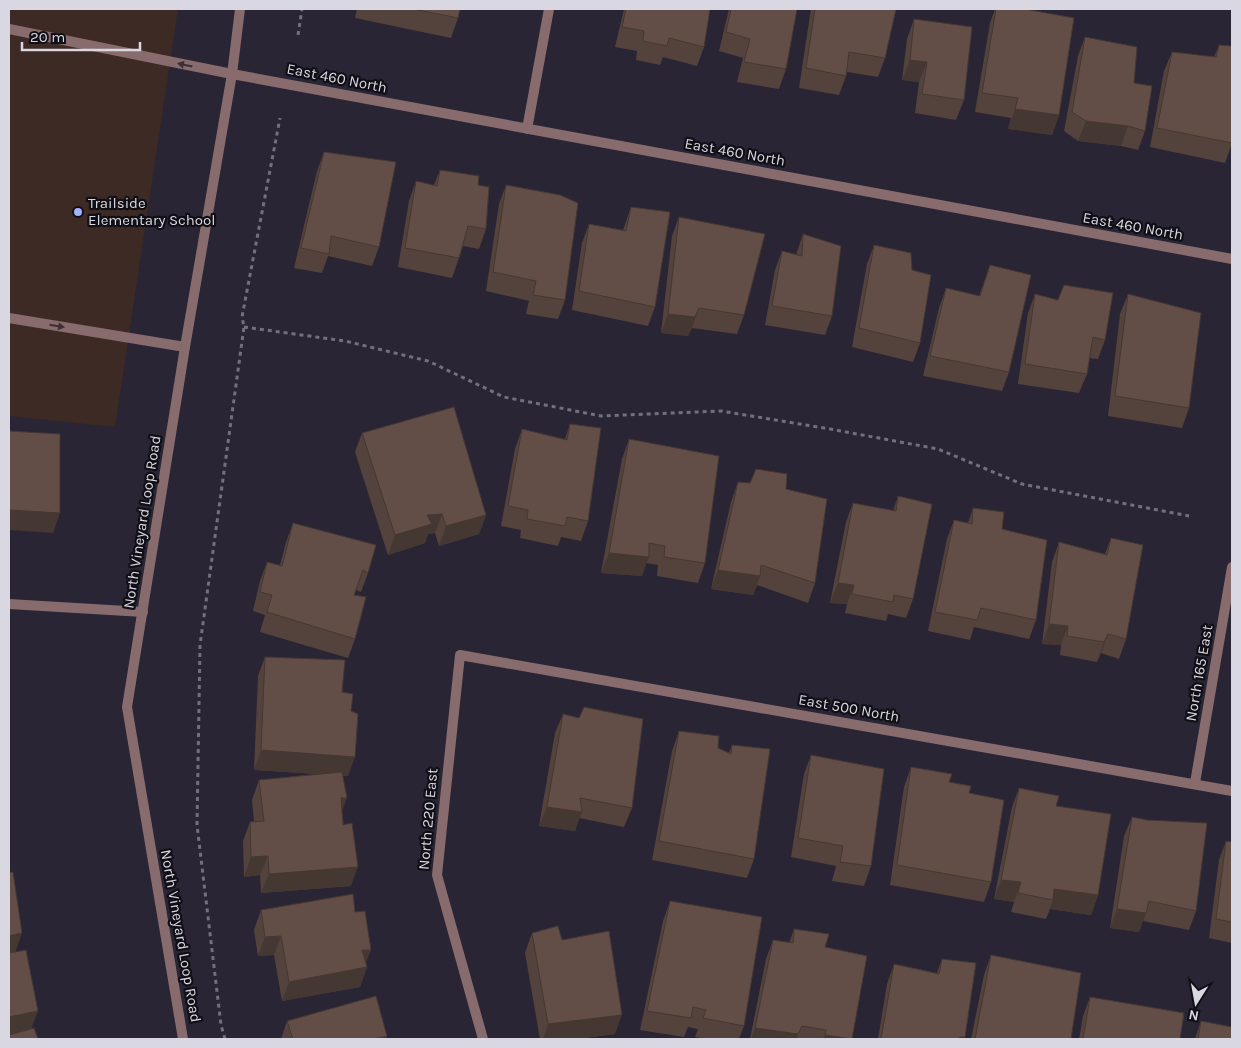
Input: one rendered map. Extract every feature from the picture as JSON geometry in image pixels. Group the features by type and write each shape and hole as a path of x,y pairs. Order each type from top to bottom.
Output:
{"street":[{"name":"North Vineyard Loop Road","path":"183,1039 127,707 185,347 232,74 240,9"},
{"path":"527,129 549,9"},
{"name":"East 460 North","path":"9,29 232,74 1232,259"},
{"path":"9,318 185,347"},
{"name":"North 165 East","path":"1194,783 1232,568"},
{"path":"9,604 143,612"},
{"name":"East 500 North","path":"460,655 1232,791"},
{"name":"North 220 East","path":"460,655 437,875 483,1039"}],"path":[{"path":"298,35 302,9"},
{"path":"225,1039 221,1025 197,825 200,645 244,327 242,317 280,118"},
{"path":"244,327 345,341 428,361 504,397 601,416 721,411 830,428 938,450 1022,484 1189,516"}],"shaded area":[{"name":"Trailside Elementary School","path":"9,9 178,9 115,427 9,416"}],"building":[{"path":"413,9 460,9 458,18"},
{"path":"626,9 710,9 704,47 669,38 667,46 643,41 644,31 622,27"},
{"path":"731,9 797,9 786,69 744,62 750,39 726,32"},
{"path":"815,9 896,9 885,58 849,52 846,76 806,68"},
{"path":"996,9 1025,9 1074,18 1059,115 1015,109 1018,98 982,93"},
{"path":"914,19 972,27 964,100 922,94 927,62 910,60"},
{"path":"1085,37 1137,47 1134,83 1152,86 1145,131 1128,126 1086,121 1072,112"},
{"path":"1219,45 1232,46 1232,143 1157,128 1172,52 1216,57"},
{"path":"324,152 396,162 379,247 331,236 329,254 301,248"},
{"path":"440,170 479,176 478,185 489,187 486,229 468,226 459,258 405,248 416,181 437,186"},
{"path":"506,185 560,195 578,203 565,300 533,295 536,281 493,272"},
{"path":"631,207 670,212 655,307 579,291 589,224 626,231"},
{"path":"679,217 765,234 744,315 699,308 695,317 668,314"},
{"path":"803,234 841,246 832,316 772,306 782,251 802,256"},
{"path":"874,245 911,253 912,270 931,275 920,343 859,328"},
{"path":"990,265 1031,275 1009,372 930,356 946,288 980,296"},
{"path":"1064,285 1113,293 1105,340 1093,337 1087,374 1025,364 1035,294 1058,300"},
{"path":"1128,294 1201,313 1189,408 1115,396"},
{"path":"454,407 486,515 446,526 442,514 427,515 432,524 395,535 362,433"},
{"path":"570,424 601,428 588,521 567,517 565,526 527,519 528,510 508,506 522,429 567,440"},
{"path":"9,431 60,434 60,513 9,510"},
{"path":"629,439 719,456 705,563 664,557 665,546 649,543 649,557 609,553"},
{"path":"756,469 787,474 786,489 827,499 815,583 761,565 760,576 718,570 738,482 750,483"},
{"path":"898,496 932,504 913,599 894,595 893,602 852,594 854,585 838,583 853,503 896,511"},
{"path":"973,508 1004,512 1002,529 1047,540 1036,620 981,608 977,620 935,612 954,520 972,524"},
{"path":"293,523 376,545 368,573 363,570 354,595 366,597 355,639 267,612 272,595 260,592 267,562 282,566"},
{"path":"1111,538 1143,545 1126,639 1108,634 1104,642 1067,636 1068,626 1049,624 1059,542 1107,555"},
{"path":"265,657 345,660 342,692 353,694 351,711 358,714 355,757 261,750"},
{"path":"584,707 643,719 632,808 580,798 582,812 547,807 563,714 579,718"},
{"path":"679,731 719,736 718,748 731,754 732,745 770,749 754,859 659,841"},
{"path":"811,755 884,769 871,866 840,862 843,846 798,838"},
{"path":"911,767 952,774 949,782 971,786 969,793 1004,800 991,882 897,865"},
{"path":"342,772 347,798 341,798 343,825 352,823 358,867 269,874 268,856 251,857 250,822 264,821 259,780"},
{"path":"1019,788 1059,796 1056,806 1111,814 1098,895 1054,889 1053,900 1018,893 1021,882 1001,880"},
{"path":"1132,817 1147,820 1207,823 1196,911 1149,901 1146,913 1117,909"},
{"path":"1226,841 1232,842 1232,922 1216,919"},
{"path":"13,872 22,933 9,936 9,873"},
{"path":"353,894 355,912 365,911 371,950 362,950 367,967 289,982 281,936 265,937 261,910"},
{"path":"670,901 762,917 744,1026 703,1018 706,1010 693,1007 691,1018 647,1011"},
{"path":"558,926 562,940 609,931 622,1015 548,1024 532,933"},
{"path":"794,929 829,934 825,947 867,956 852,1039 825,1035 826,1030 802,1026 798,1034 755,1028 773,940 793,943"},
{"path":"26,950 38,1011 9,1017 9,953"},
{"path":"991,955 1081,973 1071,1039 975,1039"},
{"path":"942,959 976,963 965,1037 960,1037 959,1039 881,1039 894,964 939,974"},
{"path":"376,996 387,1036 373,1039 293,1039 287,1021"},
{"path":"1090,997 1184,1013 1180,1039 1083,1039"},
{"path":"1201,1021 1232,1027 1232,1039 1198,1039"},
{"path":"34,1028 38,1039 9,1039 9,1035"}],"place":[{"name":"Trailside Elementary School","path":"78,212"}]}
